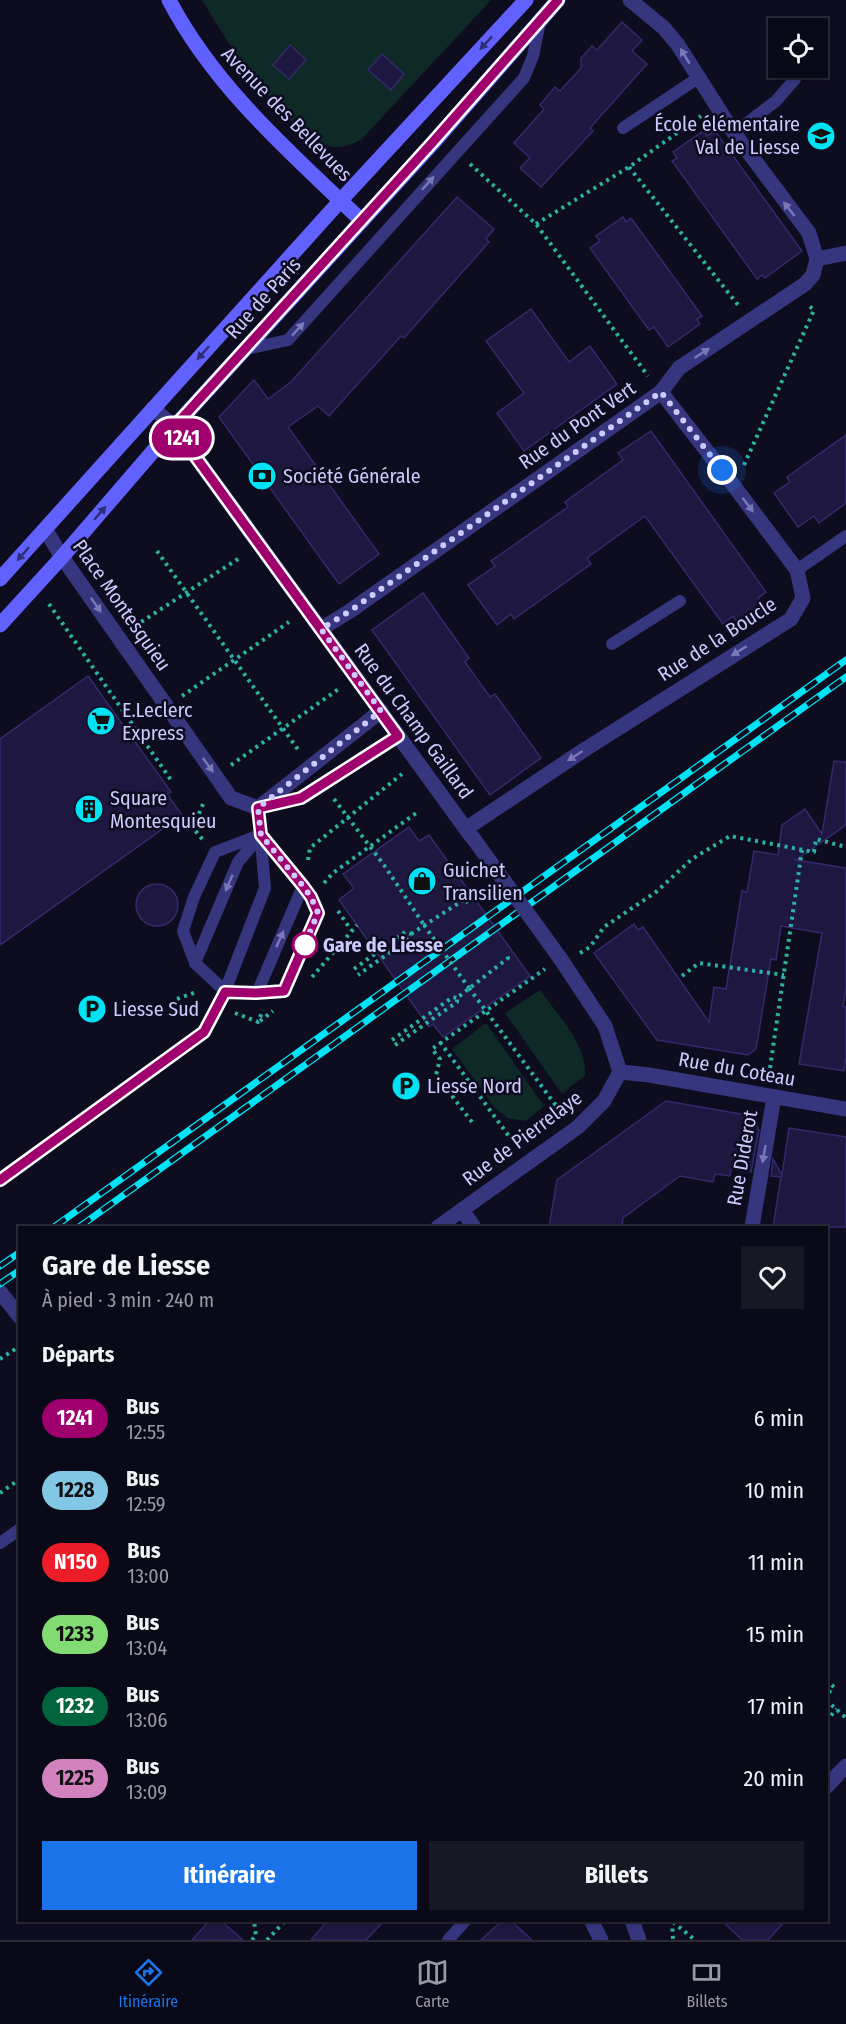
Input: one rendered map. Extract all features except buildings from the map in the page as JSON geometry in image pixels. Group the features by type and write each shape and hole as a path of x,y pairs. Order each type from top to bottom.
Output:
{"main road":[{"name":"Avenue des Bellevues","path":"169,0 199,50 226,86 362,220"},
{"name":"Rue de Paris","path":"0,579 341,200 526,0"},
{"name":"Rue de Paris","path":"0,625 174,427 558,0"}],"street":[{"path":"630,0 664,28 678,45 734,133 808,233 817,259 846,253"},
{"name":"Rue du Pont Vert","path":"321,629 350,611 661,392 679,368 806,284 813,275 817,259"},
{"name":"Rue de la Boucle","path":"470,833 603,738 791,619 803,598 797,570 661,392"},
{"name":"Rue du Champ Gaillard","path":"153,408 174,427 560,958 605,1026 620,1072"},
{"name":"Place Montesquieu","path":"45,529 62,557 231,798 258,808"},
{"path":"258,808 381,711"},
{"name":"Rue du Coteau","path":"620,1072 846,1109"},
{"name":"Rue de Pierrelaye","path":"439,1226 578,1127 604,1101 620,1072"},
{"name":"Rue Diderot","path":"752,1226 774,1097"},
{"path":"462,1210 473,1226"},
{"path":"0,1292 15,1311"},
{"path":"828,1785 846,1766"},
{"path":"592,1922 601,1940"},
{"path":"633,1922 639,1940"}],"lane":[{"path":"246,349 288,340 524,78 533,56 540,22"},
{"path":"623,129 698,78"},
{"path":"734,133 776,101 795,79"},
{"path":"797,570 846,536"},
{"path":"612,644 680,600"},
{"path":"0,1180 204,1032 225,992 265,888 258,808 301,798 398,736"},
{"path":"261,835 303,886 318,913 284,991 225,992 195,963 183,931 194,897 215,852 261,835"},
{"path":"195,963 238,862 261,835"},
{"path":"256,993 303,886"},
{"path":"0,1543 18,1530"},
{"path":"448,1940 464,1922"}],"path":[{"path":"536,224 629,167 716,105"},
{"path":"456,152 536,224 648,377"},
{"path":"629,167 724,287"},
{"path":"734,486 814,310 794,292"},
{"path":"157,551 300,753"},
{"path":"135,626 241,557"},
{"path":"56,597 48,604 171,780"},
{"path":"167,707 292,620"},
{"path":"215,775 343,686"},
{"path":"160,765 165,762"},
{"path":"308,868 310,848 402,775"},
{"path":"328,791 554,1102"},
{"path":"311,897 333,873 419,811"},
{"path":"579,954 590,947 604,927 656,892 692,859 730,836 814,852 816,838 846,847"},
{"path":"770,1068 802,849"},
{"path":"358,975 424,925 465,899 468,903"},
{"path":"354,969 405,932 410,936"},
{"path":"392,1040 469,988 508,958 505,954"},
{"path":"472,1122 436,1075 440,1059 432,1049 560,958"},
{"path":"682,976 699,963 784,975"},
{"path":"177,999 196,992"},
{"path":"395,1045 457,1002 455,997"},
{"path":"440,1042 511,1139"},
{"path":"0,1359 18,1347"},
{"path":"0,1493 18,1480"},
{"path":"828,1682 834,1687 828,1693"},
{"path":"828,1702 846,1718"},
{"path":"828,1719 837,1709"},
{"path":"252,1940 256,1935 254,1922"},
{"path":"267,1940 284,1922"},
{"path":"673,1922 671,1934 673,1940"},
{"path":"674,1922 695,1940"}],"green space":[{"path":"202,0 491,0 361,140 335,147 309,136 273,102 240,60"},
{"path":"540,990 570,1030 584,1063 585,1075 562,1094 505,1013"},
{"path":"486,1023 544,1106 526,1121 507,1118 495,1108 452,1049"}],"railway":[{"path":"55,1226 846,660"},
{"path":"80,1226 846,677"},
{"path":"0,1266 18,1253"},
{"path":"0,1284 18,1271"}],"bus line":[{"name":"1241","path":"0,1180 204,1032 225,992 284,991 318,913 303,886 261,835 258,808 301,798 398,736 174,427 432,143 558,0"}],"place":[{"name":"École élémentaire Val de Liesse","path":"821,136"},
{"name":"Société Générale","path":"262,476"},
{"name":"E.Leclerc Express","path":"101,721"},
{"name":"Square Montesquieu","path":"89,809"},
{"name":"Guichet Transilien","path":"422,881"},
{"name":"Gare de Liesse","path":"305,945"},
{"name":"Liesse Sud","path":"92,1009"},
{"name":"Liesse Nord","path":"406,1086"}],"route":[{"path":"305,945 303,948 318,913 303,886 261,835 258,808 381,711 321,629 350,611 661,392 722,470"}]}
